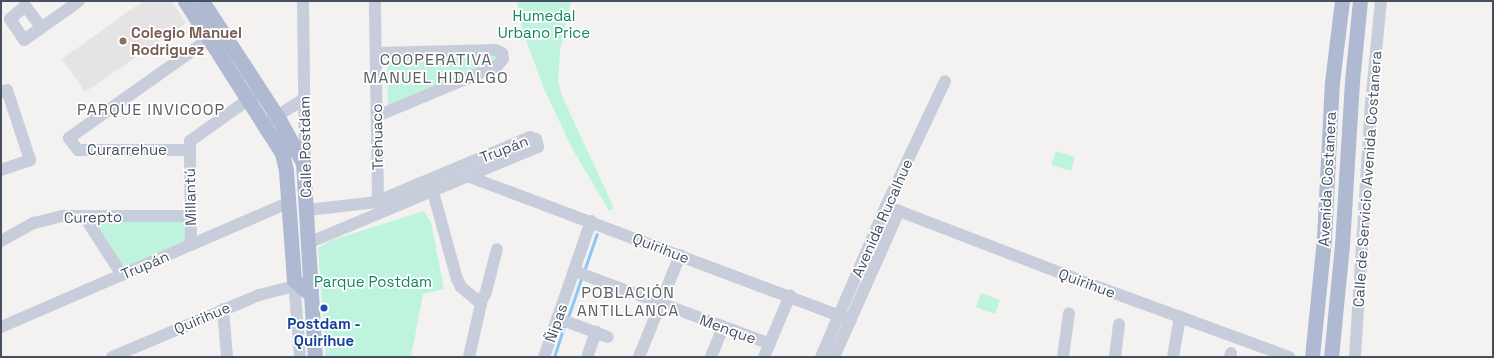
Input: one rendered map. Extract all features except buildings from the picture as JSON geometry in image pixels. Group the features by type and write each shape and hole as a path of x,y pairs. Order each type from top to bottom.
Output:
{"main road":[{"path":"185,1 216,34"},
{"path":"202,1 216,34 271,120 298,152 305,170"},
{"name":"Avenida Costanera","path":"1312,357 1324,238 1332,82 1342,1"},
{"name":"Avenida Costanera","path":"1331,357 1342,244 1352,74 1360,1"},
{"name":"Calle Postdam","path":"271,120 284,158 294,283"},
{"name":"Calle Postdam","path":"305,170 310,294 315,357"},
{"path":"290,224 308,243"},
{"path":"294,283 310,294"}],"street":[{"path":"41,27 79,1"},
{"name":"Calle Postdam","path":"303,1 305,170"},
{"name":"Trehuaco","path":"375,1 378,201"},
{"name":"Calle de Servicio Avenida Costanera","path":"1355,357 1371,104 1381,1"},
{"name":"Curarrehue","path":"189,150 78,150 69,138 216,34"},
{"path":"376,53 496,50 502,53 503,58 497,66 377,116"},
{"name":"Avenida Rucalhue","path":"821,357 886,206 945,81"},
{"path":"1,92 7,90 30,160 1,170"},
{"path":"189,150 194,136 255,95"},
{"path":"271,120 304,99"},
{"name":"Trupán","path":"308,243 537,149 537,140 530,137 378,201"},
{"name":"Millantú","path":"189,150 191,245"},
{"name":"Quirihue","path":"470,177 790,295 851,320"},
{"path":"433,192 457,278 461,287 481,302"},
{"name":"Trupán","path":"306,210 378,201 409,202"},
{"name":"Trupán","path":"1,327 288,203"},
{"name":"Quirihue","path":"886,206 1289,357"},
{"name":"Avenida Rucalhue","path":"834,357 899,211"},
{"path":"84,216 122,275"},
{"name":"Curepto","path":"1,241 16,231 43,220 84,216 190,216"},
{"name":"Ñipas","path":"544,357 591,221"},
{"path":"469,357 481,302 486,292 497,249"},
{"path":"639,357 680,255"},
{"name":"Menque","path":"574,271 770,344"},
{"name":"Calle Postdam","path":"294,283 300,357"},
{"name":"Quirihue","path":"112,357 223,309 294,283"},
{"path":"764,357 790,295"},
{"path":"223,309 227,357"},
{"path":"1063,357 1069,313"},
{"path":"1173,357 1180,317"},
{"path":"557,318 608,337"},
{"path":"1115,357 1119,324"},
{"path":"711,357 723,327"},
{"path":"587,357 596,332"}],"shaded area":[{"name":"Colegio Manuel Rodriguez","path":"143,1 171,1 186,23 85,92 62,59"}],"green space":[{"name":"Humedal Urbano Price","path":"517,1 571,1 560,51 558,81 562,96 614,208 609,211 572,148 544,89 522,29"},
{"path":"496,54 498,60 388,106 387,59"},
{"path":"1056,151 1075,157 1071,171 1051,165"},
{"name":"Parque Postdam","path":"424,211 431,222 444,289 423,294 411,357 326,357 318,248 332,240"},
{"path":"94,221 184,221 186,242 123,269"},
{"path":"981,293 1000,300 995,314 976,307"}],"waterway":[{"path":"584,271 597,234"},
{"path":"568,317 581,279"},
{"path":"554,357 564,326"}],"place":[{"name":"Colegio Manuel Rodriguez","path":"123,41"},
{"name":"Postdam - Quirihue","path":"324,308"}],"district":[{"name":"COOPERATIVA MANUEL HIDALGO","path":"436,69"},
{"name":"PARQUE INVICOOP","path":"151,110"},
{"name":"POBLACIÓN ANTILLANCA","path":"628,302"}]}
